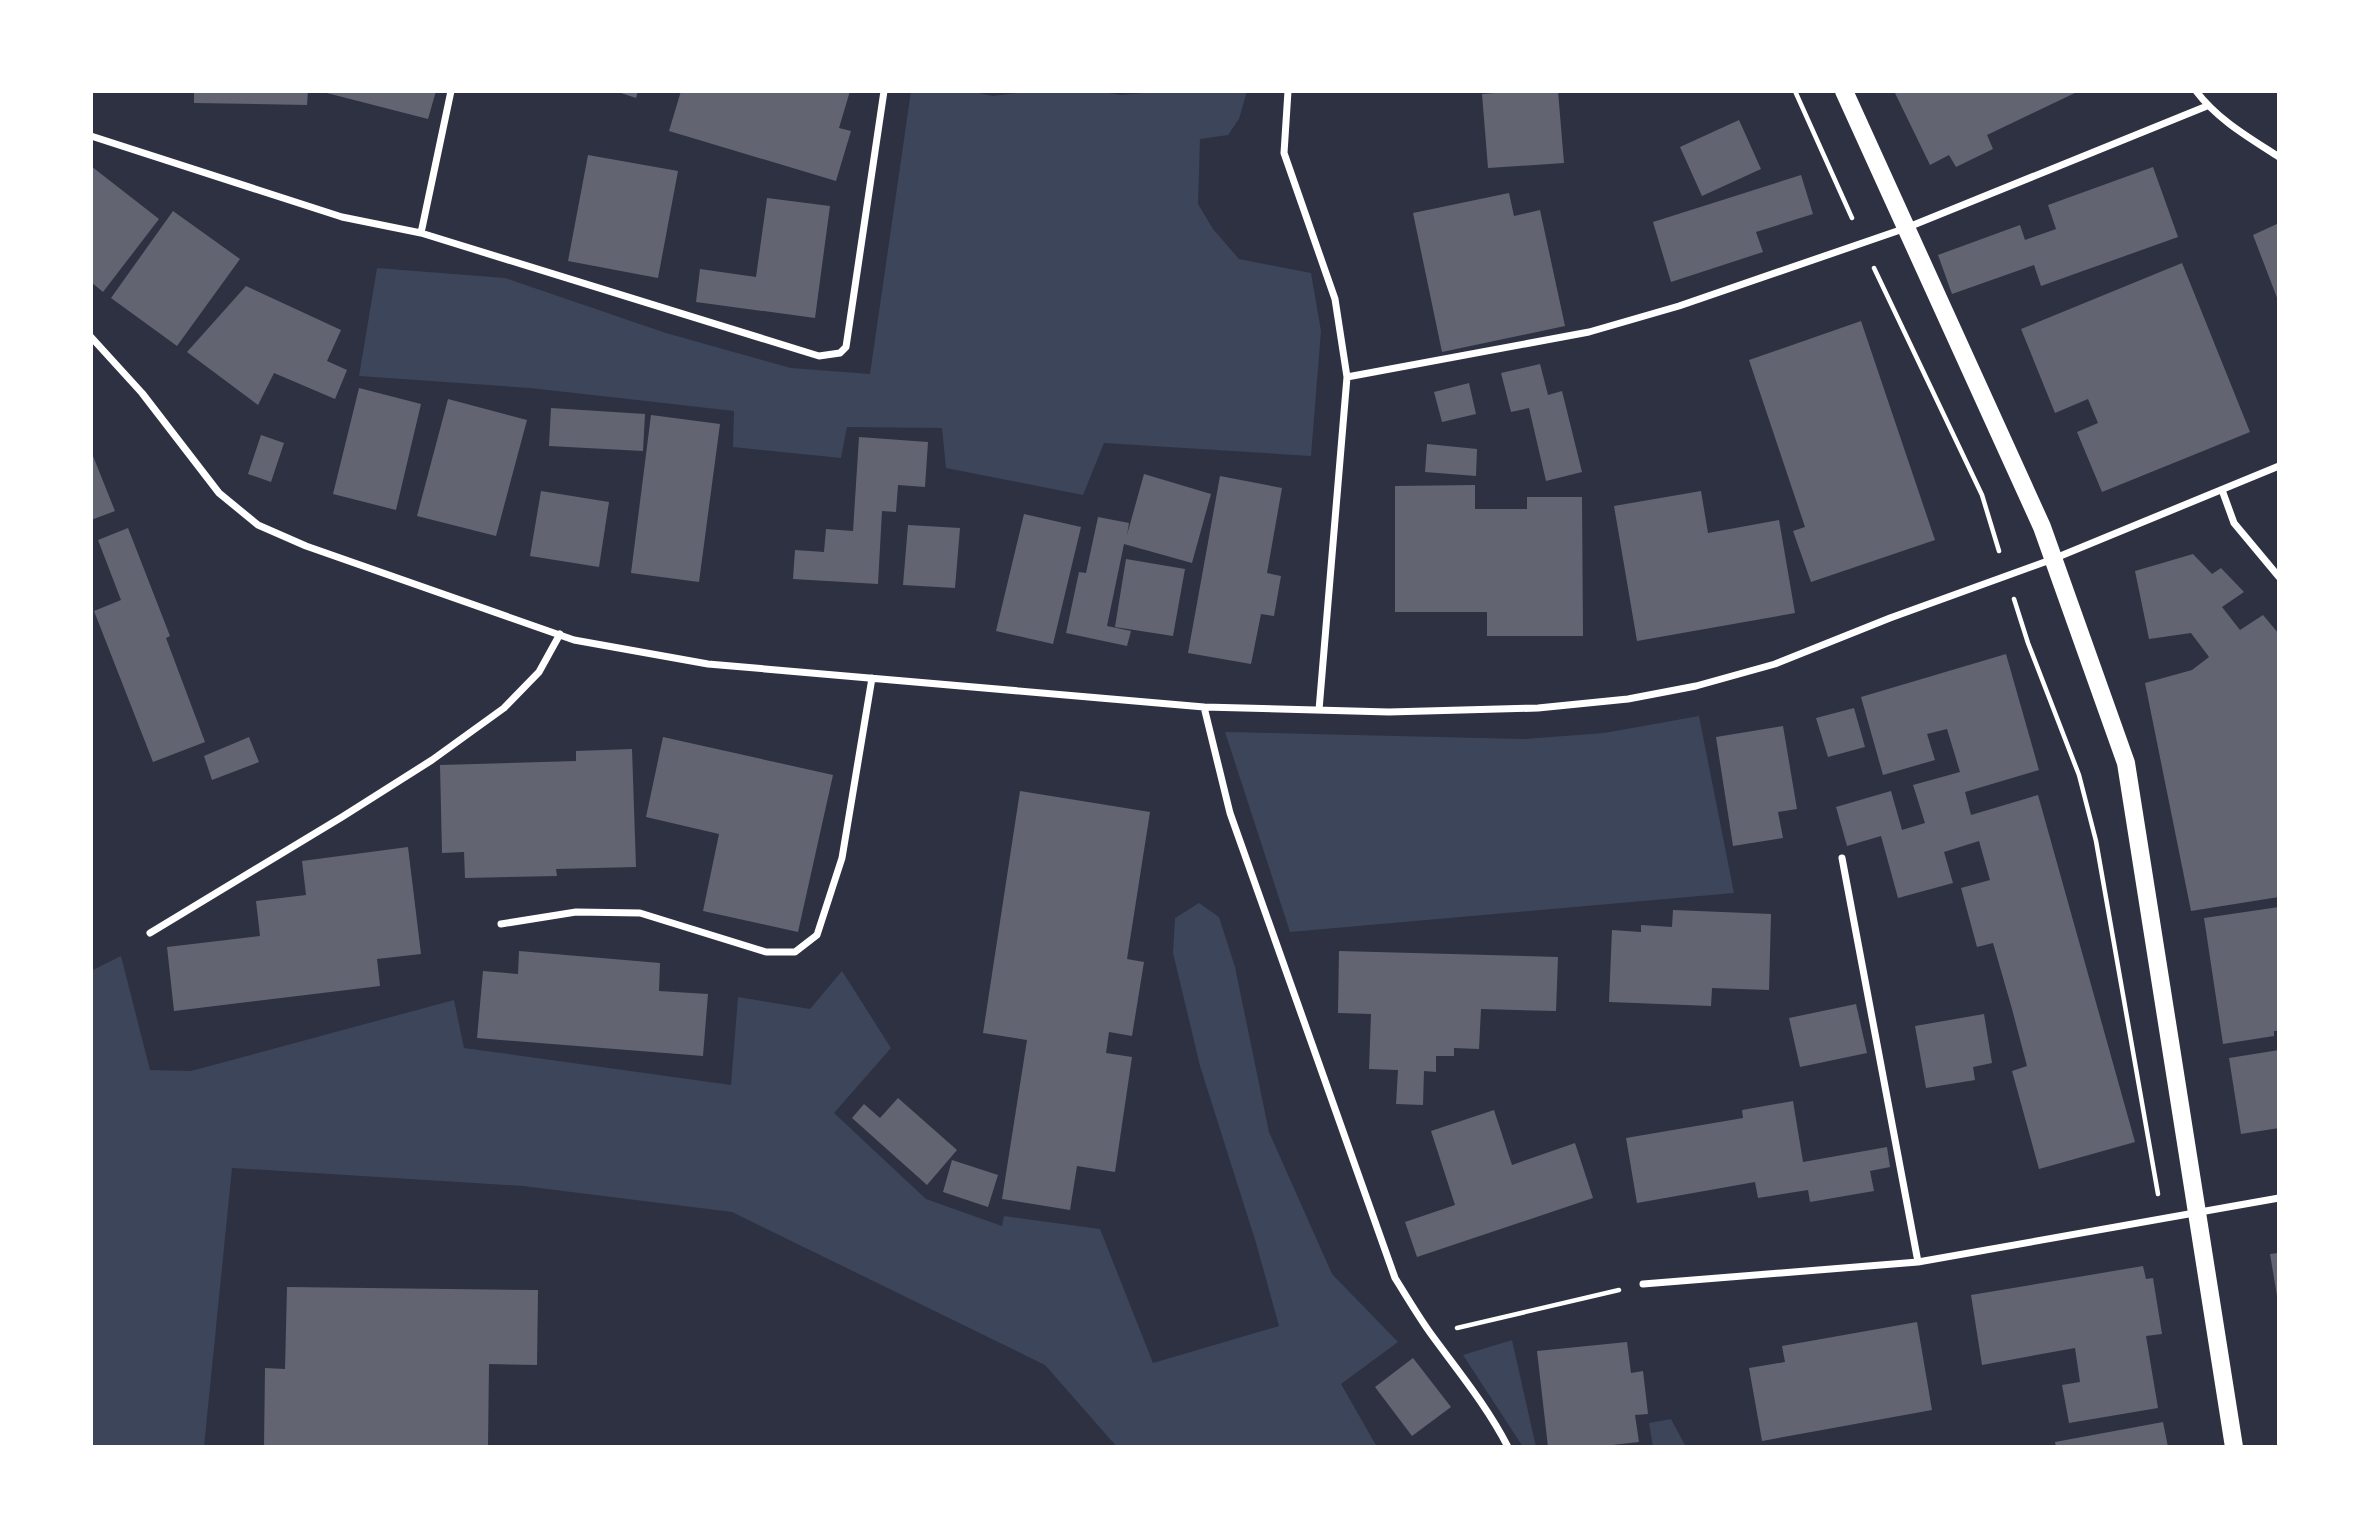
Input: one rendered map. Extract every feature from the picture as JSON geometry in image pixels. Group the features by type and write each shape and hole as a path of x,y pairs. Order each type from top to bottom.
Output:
{"main road":[{"path":"1844,91 2042,527 2126,763 2234,1447"}],"street":[{"path":"421,233 451,91"},
{"path":"91,136 342,217 421,233 819,356 840,353 846,348 884,91"},
{"path":"1289,91 1284,153 1335,299 1347,377 1319,710"},
{"path":"2196,91 2207,106 2227,124 2279,157"},
{"path":"1347,377 1589,332 1679,306 1906,228 2207,106"},
{"path":"91,337 142,393 219,493 258,526 306,546 560,634 608,648 708,664 1204,707 1402,712 1538,708 1629,699 1685,688 1775,664 1890,618 2053,559 2279,466"},
{"path":"2222,490 2234,523 2279,577"},
{"path":"149,933 432,760 503,708 539,672 560,634"},
{"path":"501,924 576,912 640,914 766,952 796,952 817,935 842,858 872,678"},
{"path":"1204,707 1230,813 1395,1278 1431,1334 1460,1370 1497,1425 1508,1447"},
{"path":"1842,858 1918,1262"},
{"path":"1643,1284 1918,1262 2279,1198"}],"path":[{"path":"1795,91 1900,326 1982,495 2028,643 2079,775 2096,841 2162,1218"},
{"path":"1431,1334 1643,1284"}],"shaded area":[{"path":"911,91 970,91 993,96 1032,91 1099,91 1120,95 1168,91 1247,91 1239,119 1228,135 1200,139 1198,204 1213,229 1239,259 1311,273 1321,331 1311,456 1104,443 1083,495 946,468 942,428 847,427 841,458 733,447 734,411 530,388 359,376 377,268 505,278 666,333 791,368 870,374"},
{"path":"1699,716 1734,893 1290,932 1225,732 1523,739 1604,733"},
{"path":"1199,903 1219,917 1235,967 1269,1132 1332,1274 1398,1342 1341,1384 1377,1447 1117,1447 1045,1365 732,1212 523,1186 232,1168 204,1447 91,1447 91,971 121,956 150,1070 191,1071 454,1000 464,1048 731,1085 738,997 810,1009 842,971 891,1048 834,1113 926,1199 1002,1226 1004,1216 1100,1229 1153,1363 1279,1326 1256,1243 1200,1066 1173,953 1175,918"},
{"path":"1512,1340 1536,1447 1523,1447 1463,1355"},
{"path":"1671,1419 1686,1447 1653,1447 1649,1423"}],"building":[{"path":"194,91 308,91 307,105 194,103"},
{"path":"319,91 436,91 428,119"},
{"path":"615,91 638,91 636,98"},
{"path":"681,91 850,91 839,128 851,131 836,181 669,131"},
{"path":"1558,91 1564,163 1488,168 1482,94"},
{"path":"1894,91 2079,91 1987,135 1993,149 1956,167 1949,155 1930,165"},
{"path":"1739,120 1761,169 1702,196 1680,147"},
{"path":"588,155 678,171 658,278 568,261"},
{"path":"91,166 159,219 103,292 91,282"},
{"path":"2153,167 2178,237 2041,286 2034,265 1952,294 1938,255 2020,225 2025,240 2056,229 2048,205"},
{"path":"1801,175 1813,214 1756,232 1763,252 1671,282 1653,222"},
{"path":"1509,193 1514,216 1540,210 1565,326 1442,352 1413,213"},
{"path":"767,198 830,206 815,318 696,302 700,269 756,277"},
{"path":"173,211 240,259 177,346 111,298"},
{"path":"2279,223 2279,303 2253,235"},
{"path":"2182,263 2250,432 2102,492 2077,432 2098,423 2088,399 2055,413 2021,329"},
{"path":"246,286 341,330 327,361 347,370 335,399 274,373 258,405 187,352"},
{"path":"1861,321 1935,540 1811,582 1793,531 1805,527 1749,360"},
{"path":"1540,364 1548,395 1562,391 1582,472 1546,481 1529,408 1511,412 1501,373"},
{"path":"1469,383 1476,414 1442,422 1434,392"},
{"path":"359,388 421,404 396,510 333,494"},
{"path":"448,399 527,420 496,536 417,516"},
{"path":"551,408 645,414 643,451 549,446"},
{"path":"651,415 720,424 699,582 631,573"},
{"path":"261,435 284,443 271,482 248,474"},
{"path":"859,437 928,442 925,487 898,485 896,512 882,511 878,584 793,579 795,550 824,552 826,529 853,531"},
{"path":"1427,444 1477,449 1476,476 1425,472"},
{"path":"91,451 115,511 91,520"},
{"path":"1144,474 1211,494 1192,563 1124,544 1107,626 1131,631 1127,646 1066,633 1079,572 1086,573 1098,517 1129,523 1127,535"},
{"path":"1220,476 1282,488 1267,573 1281,576 1274,616 1261,614 1251,664 1188,653"},
{"path":"1475,485 1475,509 1527,509 1527,497 1582,497 1583,636 1487,636 1487,612 1395,612 1395,486"},
{"path":"541,491 609,502 599,567 530,556"},
{"path":"1701,491 1708,533 1779,520 1795,613 1637,641 1614,506"},
{"path":"1024,514 1081,527 1053,644 996,631"},
{"path":"908,525 960,528 955,588 903,585"},
{"path":"128,528 170,636 166,638 205,742 153,762 94,611 121,600 98,540"},
{"path":"2193,554 2212,574 2221,568 2244,592 2222,607 2240,630 2263,615 2279,634 2279,897 2191,911 2145,683 2192,670 2209,657 2191,633 2149,639 2135,571"},
{"path":"1126,559 1185,569 1173,636 1115,627"},
{"path":"2006,654 2039,770 1965,792 1971,815 2038,795 2135,1142 2039,1169 2012,1071 2027,1066 2012,1009 1993,943 1977,947 1961,888 1990,880 1979,841 1944,852 1953,883 1898,898 1881,836 1847,846 1836,807 1891,791 1902,830 1925,823 1913,785 1960,772 1947,729 1927,734 1935,760 1883,775 1861,697"},
{"path":"1854,708 1865,747 1828,757 1816,718"},
{"path":"1783,726 1797,809 1778,812 1783,838 1733,846 1716,737"},
{"path":"249,737 259,762 212,780 204,756"},
{"path":"663,737 833,775 798,932 703,911 719,834 646,817"},
{"path":"632,749 636,867 556,869 557,876 465,878 464,852 442,853 440,765 576,761 576,751"},
{"path":"1020,791 1150,812 1127,959 1144,962 1132,1036 1109,1032 1106,1053 1132,1057 1115,1172 1077,1166 1070,1210 1002,1199 1027,1040 983,1033"},
{"path":"408,847 421,954 377,959 380,986 174,1011 167,947 260,936 256,901 306,895 302,861"},
{"path":"2279,907 2279,1031 2274,1031 2274,1036 2223,1044 2204,918"},
{"path":"1673,910 1771,914 1769,990 1712,988 1711,1006 1609,1002 1612,930 1641,932 1641,925 1672,927"},
{"path":"519,951 660,963 659,991 708,994 703,1056 477,1038 483,971 518,974"},
{"path":"1339,951 1558,957 1556,1011 1481,1009 1479,1049 1454,1048 1454,1056 1436,1056 1436,1072 1424,1071 1423,1105 1396,1104 1398,1070 1369,1069 1371,1014 1338,1013"},
{"path":"1856,1004 1867,1053 1800,1067 1789,1018"},
{"path":"1984,1014 1992,1063 1973,1067 1975,1080 1926,1088 1915,1026"},
{"path":"2279,1050 2279,1128 2241,1134 2229,1058"},
{"path":"898,1098 957,1150 927,1185 852,1118 864,1104 880,1118"},
{"path":"1793,1101 1803,1162 1887,1147 1890,1167 1870,1171 1874,1191 1810,1202 1808,1190 1758,1198 1755,1182 1637,1203 1626,1138 1743,1118 1742,1110"},
{"path":"1494,1110 1512,1165 1575,1143 1593,1198 1417,1257 1405,1222 1455,1205 1431,1131"},
{"path":"952,1160 998,1175 988,1207 943,1192"},
{"path":"2279,1253 2279,1302 2278,1302 2270,1254"},
{"path":"2143,1266 2146,1279 2153,1278 2162,1334 2146,1336 2158,1408 2069,1423 2062,1385 2080,1382 2075,1348 1982,1365 1971,1295"},
{"path":"287,1287 538,1290 537,1365 489,1364 488,1447 264,1447 265,1368 285,1369"},
{"path":"1917,1322 1932,1410 1762,1441 1749,1368 1785,1362 1782,1346"},
{"path":"1627,1342 1631,1373 1643,1371 1648,1414 1635,1415 1639,1442 1595,1447 1548,1447 1537,1351"},
{"path":"1413,1358 1451,1407 1412,1436 1375,1387"},
{"path":"2163,1422 2168,1447 2056,1447 2055,1442"}]}
